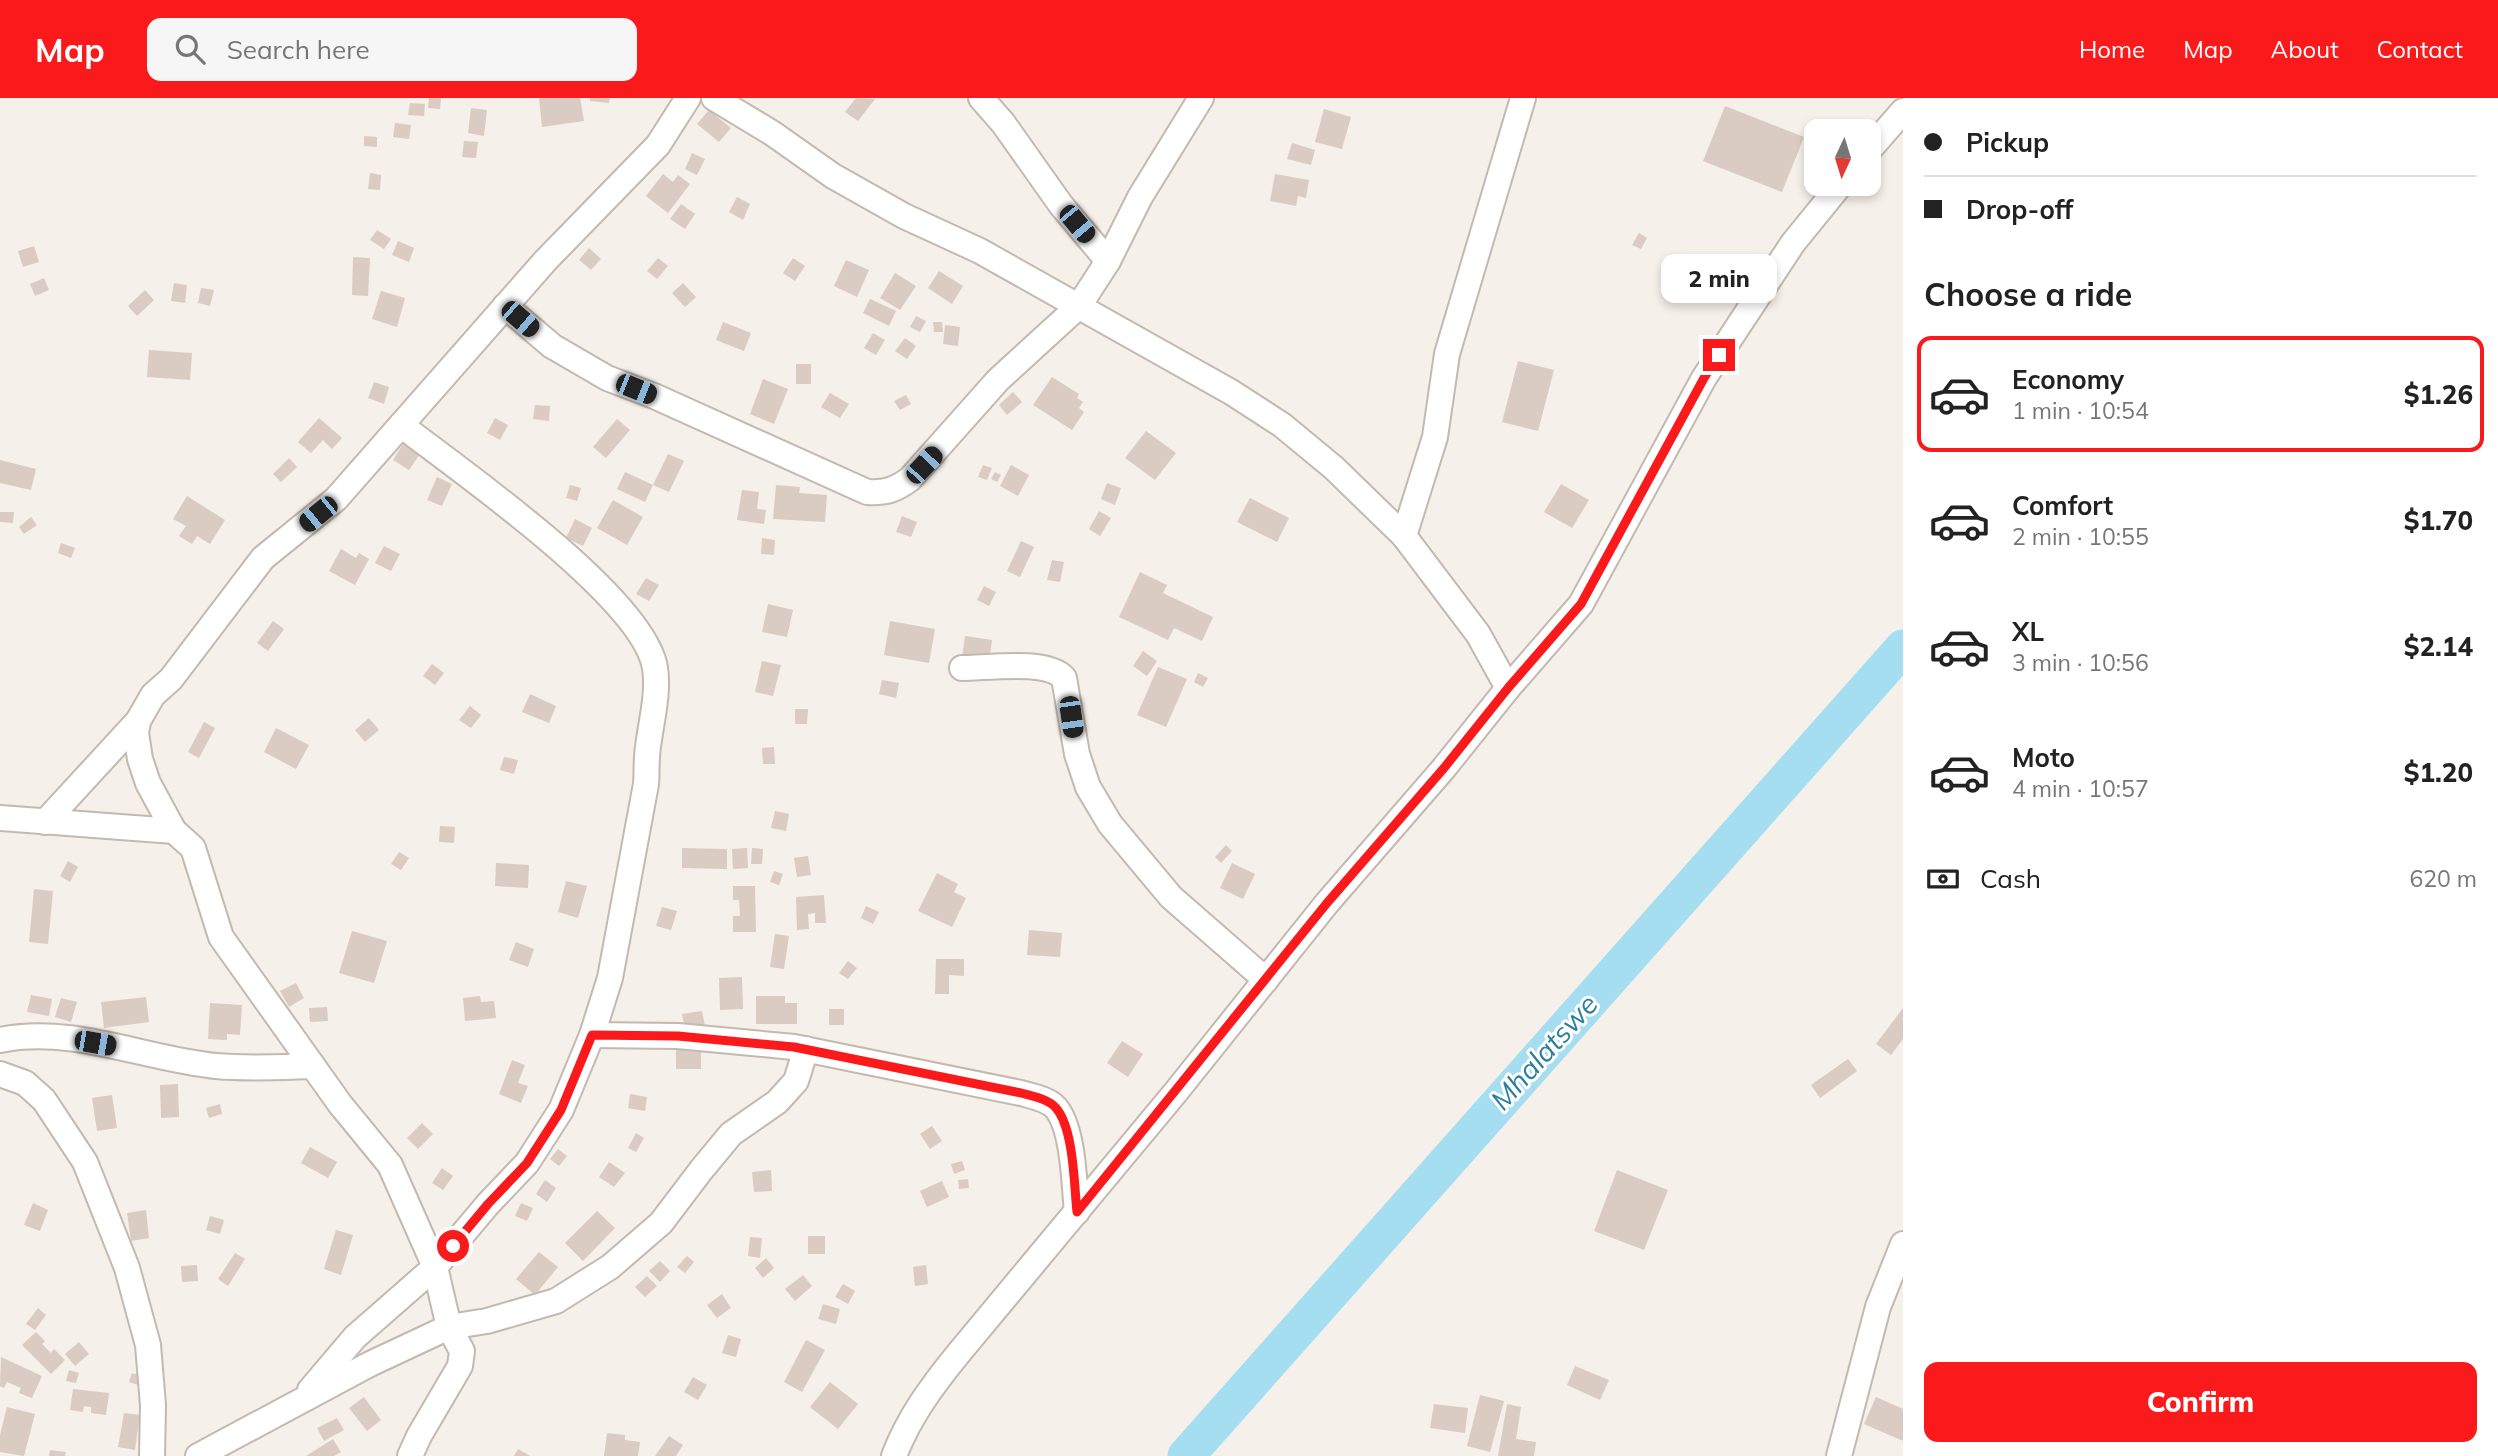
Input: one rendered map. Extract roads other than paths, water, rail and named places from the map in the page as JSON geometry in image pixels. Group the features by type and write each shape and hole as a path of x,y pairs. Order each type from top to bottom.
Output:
{"street":[{"path":"45,822 138,721 153,695 171,679 264,558 336,499 545,260 658,145 688,98"},
{"path":"713,98 772,133 833,176 904,216 980,251 1231,393 1282,425 1334,468 1404,536 1478,634 1508,688"},
{"path":"982,98 1003,122 1061,205 1108,261"},
{"path":"505,306 552,346 607,378 654,396 867,492 882,493 894,490 910,480 998,380 1079,306 1108,261 1140,197 1201,98"},
{"path":"1404,536 1435,437 1447,354 1523,98"},
{"path":"1881,136 1903,111"},
{"path":"894,1456 905,1429 928,1391 1327,903 1581,604 1704,378 1793,243 1831,196"},
{"path":"302,1399 355,1337 436,1267 488,1204 527,1163 561,1110 592,1035 610,978 646,784 656,688 650,648 620,609 570,557 401,425"},
{"path":"962,668 1040,667 1058,671 1064,678 1077,754 1088,787 1110,824 1171,897 1266,980"},
{"path":"138,721 136,733 140,759 148,783 174,831 193,848 221,937 340,1104 390,1165 436,1267 449,1327 462,1351 460,1366 410,1456"},
{"path":"0,818 174,831"},
{"path":"592,1035 678,1036 806,1049 1021,1093 1047,1102 1056,1108 1065,1124 1077,1212"},
{"path":"0,1040 16,1037 71,1039 216,1066 313,1066"},
{"path":"198,1456 370,1364 449,1327 486,1321 556,1301 610,1267 661,1223 731,1135 788,1091 796,1081 806,1049"},
{"path":"0,1074 25,1083 44,1100 85,1163 127,1268 148,1345 153,1405 152,1456"},
{"path":"1839,1456 1878,1307 1903,1244"}],"waterway":[{"name":"Mhalatswe","path":"1186,1456 1903,648"}]}
